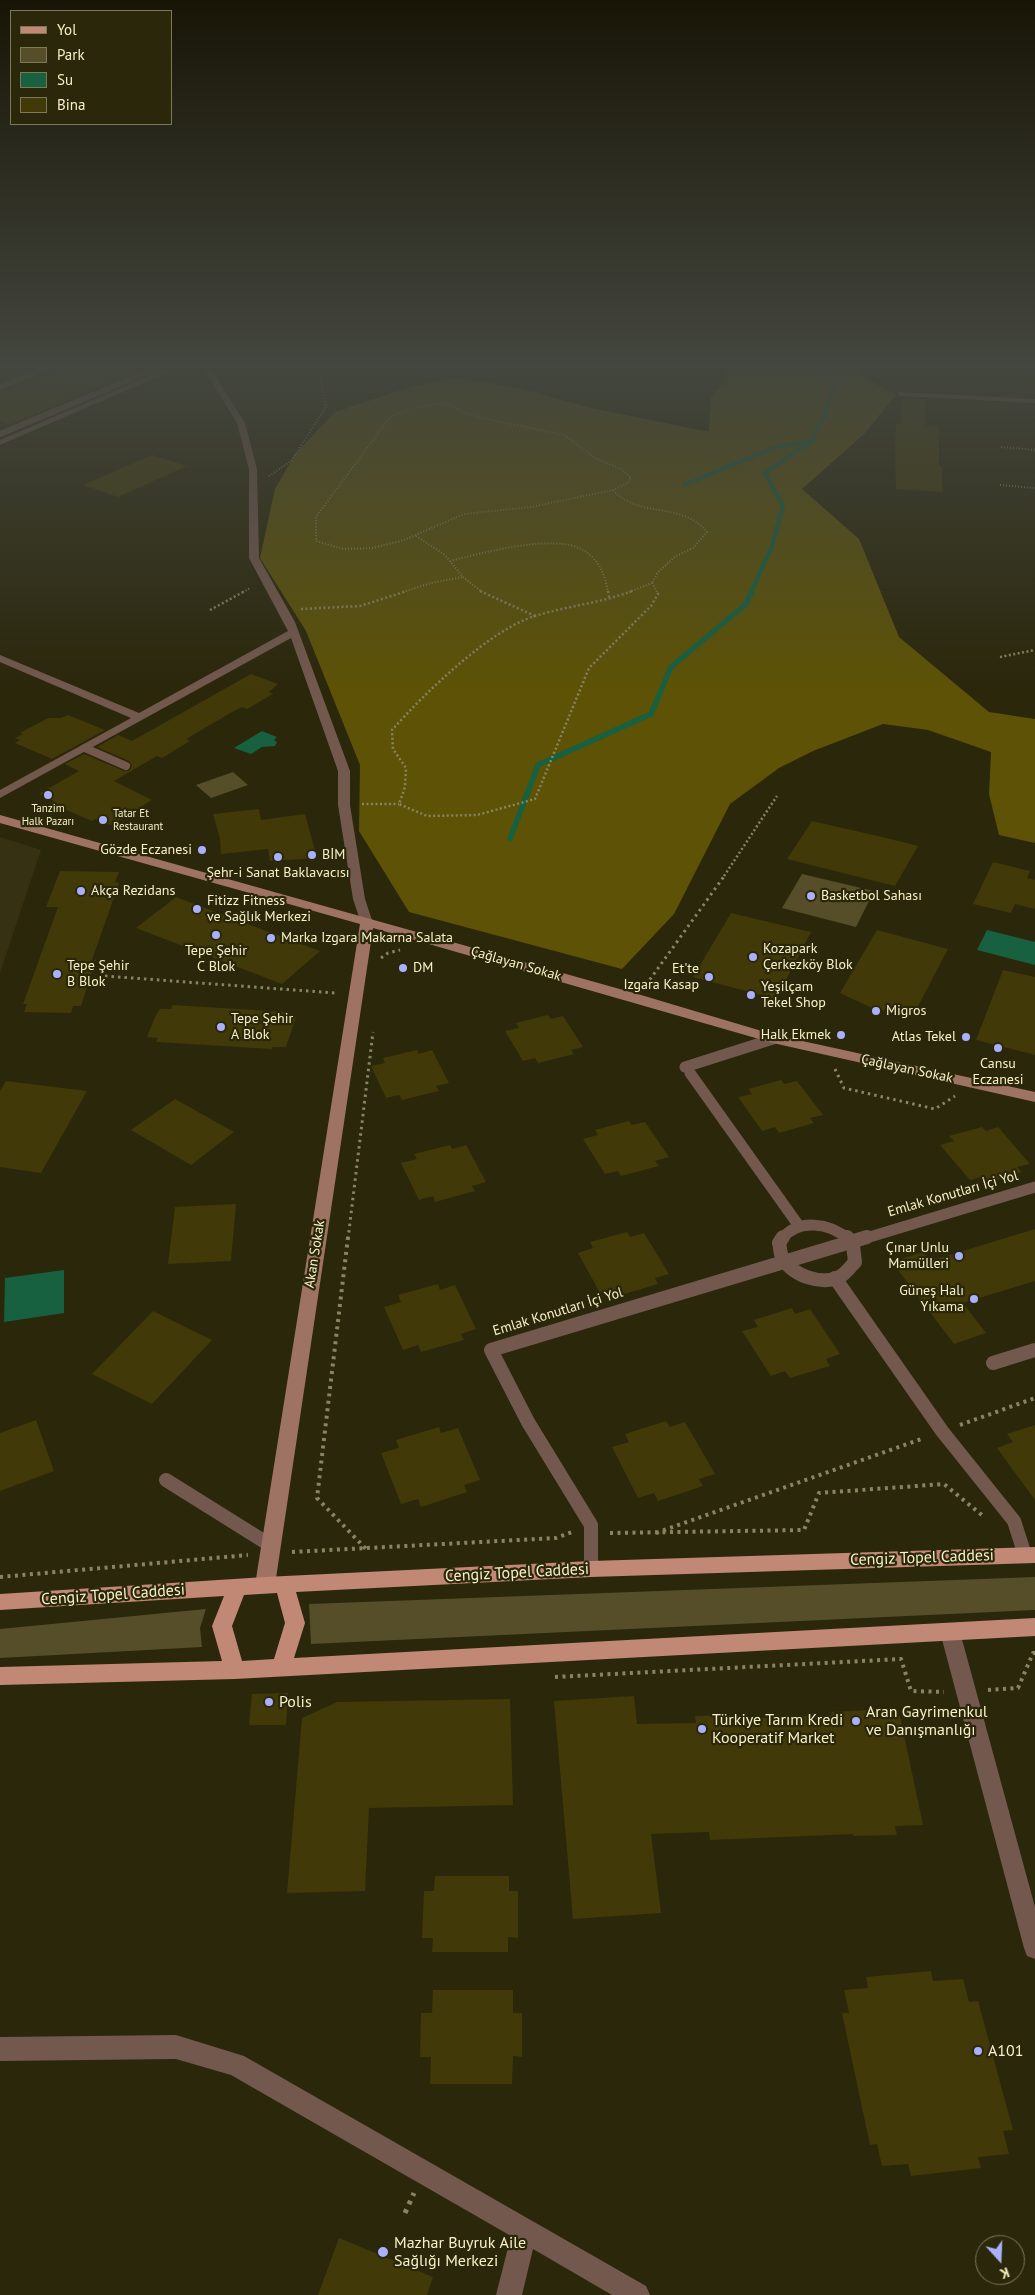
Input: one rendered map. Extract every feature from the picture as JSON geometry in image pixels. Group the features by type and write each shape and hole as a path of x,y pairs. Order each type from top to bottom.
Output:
{"main road":[{"name":"Cengiz Topel Caddesi","path":"0,1602 285,1584 591,1569 1030,1555"},
{"path":"281,1667 295,1624 285,1584"},
{"path":"234,1670 222,1626 237,1588"},
{"path":"0,1676 234,1670 1035,1626"}],"street":[{"path":"253,476 254,558 293,632 344,771 344,804 359,899 367,923"},
{"path":"0,795 293,632"},
{"path":"0,658 140,718"},
{"name":"Çağlayan Sokak","path":"0,820 636,998 773,1039 1035,1097"},
{"name":"Akan Sokak","path":"265,1586 367,923"},
{"path":"950,1632 1035,1948"},
{"path":"0,2049 176,2047 236,2064 637,2295"},
{"path":"509,2295 525,2230"}],"lane":[{"path":"85,748 126,766"},
{"path":"773,1039 687,1070 799,1226"},
{"name":"Emlak Konutları İçi Yol","path":"591,1525 528,1422 491,1350 1035,1187"},
{"path":"822,1225 843,1234 850,1241 854,1248 855,1262 851,1269 835,1278 821,1280 796,1273 783,1261 779,1252 779,1244 783,1236 799,1226 822,1225"},
{"path":"835,1278 942,1432 1014,1521 1030,1555"},
{"path":"992,1364 1035,1350"},
{"path":"166,1480 270,1549"},
{"path":"591,1525 591,1569"}],"path":[{"path":"254,486 269,476"},
{"path":"346,476 316,516 316,541 328,548 348,550 379,546 416,535 466,514 503,510 612,490 628,483 631,478 629,476"},
{"path":"1000,485 1035,488"},
{"path":"399,804 406,787 406,768 393,749 392,730 450,672 514,624 652,583 658,572 676,556 693,548 707,532 696,518 680,512 635,507 624,501 612,490"},
{"path":"416,535 445,556 463,577 482,592 536,616"},
{"path":"450,561 537,543 580,548 594,557 606,580 609,597"},
{"path":"283,610 360,606 431,583 463,577"},
{"path":"210,610 243,590 267,582"},
{"path":"344,804 399,804 427,816 477,815 534,799 589,668 651,606 658,594 652,583"},
{"path":"1000,657 1035,650"},
{"path":"636,998 715,890 777,796"},
{"path":"380,966 381,958 388,953 406,948"},
{"path":"105,976 335,993"},
{"path":"366,1549 316,1498 374,1022"},
{"path":"834,1065 844,1088 935,1109 958,1095"},
{"path":"654,1534 1035,1398"},
{"path":"0,1577 270,1549 366,1549 556,1538 591,1525 612,1533 654,1534 804,1530 819,1493 944,1484 987,1519 1014,1521"},
{"path":"553,1677 901,1659 911,1692 966,1692 1018,1688 1033,1653 1035,1653"}],"shaded area":[{"path":"282,476 817,476 802,489 859,539 899,637 989,712 1035,719 1035,843 999,835 989,794 991,752 928,730 883,724 813,751 779,768 730,804 674,914 622,969 409,912 359,831 360,765 306,631 260,558 275,489"},
{"path":"0,837 41,850 0,973"}],"green space":[{"path":"233,772 248,785 211,798 196,785"},
{"path":"802,874 874,891 856,927 782,908"},
{"path":"1035,1577 1035,1610 311,1644 309,1604"},
{"path":"206,1609 200,1628 202,1647 0,1658 0,1629"}],"water":[{"path":"262,731 277,737 274,740 277,742 275,746 262,747 251,754 234,748"},
{"path":"987,930 1035,942 1035,965 977,950"},
{"path":"64,1270 64,1313 4,1322 5,1278"}],"building":[{"path":"103,476 165,476 118,497 83,485"},
{"path":"896,476 942,476 943,492 896,489"},
{"path":"251,674 278,684 269,692 273,694 247,709 242,707 234,711 186,739 190,741 162,758 157,756 114,781 152,800 111,825 95,819 92,821 50,803 54,801 39,794 79,771 65,764 84,754 124,771 129,771 132,766 129,761 97,747 118,735 132,741"},
{"path":"68,715 105,730 52,759 15,743 20,740 15,738 23,734 20,733 48,718 61,718"},
{"path":"259,809 261,820 305,814 317,858 270,861 268,849 221,854 220,839 213,814"},
{"path":"812,821 918,846 895,886 787,859"},
{"path":"993,862 1030,871 1027,878 1035,880 1035,909 1015,904 1011,913 973,904"},
{"path":"60,871 119,872 115,882 119,883 91,963 96,959 81,1006 73,1006 71,1013 24,1012 27,1004 23,1004 58,907 46,907"},
{"name":"Tepe Şehir C Blok","path":"176,897 320,951 282,984 136,928"},
{"name":"Kozapark Çerkezköy Blok","path":"731,913 811,932 776,999 693,977"},
{"path":"877,930 948,949 914,1014 874,1009 840,993"},
{"path":"1003,970 1035,977 1035,1055 976,1040"},
{"name":"Tepe Şehir A Blok","path":"173,1005 286,1012 284,1017 296,1017 286,1047 272,1047 272,1049 156,1042 158,1038 147,1037 160,1009 171,1009"},
{"path":"548,1015 551,1019 563,1016 583,1047 571,1050 574,1054 538,1063 535,1058 523,1061 505,1031 519,1028 516,1023"},
{"path":"417,1050 419,1054 432,1050 449,1083 436,1086 439,1091 402,1100 399,1095 386,1098 371,1066 385,1063 383,1058"},
{"path":"781,1080 784,1084 797,1081 823,1115 810,1118 814,1123 779,1133 775,1127 762,1131 738,1097 752,1094 748,1089"},
{"path":"6,1081 87,1091 41,1173 0,1167 0,1091"},
{"path":"175,1099 234,1132 191,1165 131,1130"},
{"path":"629,1121 632,1125 645,1122 669,1157 655,1161 659,1166 621,1176 618,1171 605,1174 583,1139 598,1135 595,1130"},
{"path":"982,1127 986,1131 998,1127 1030,1164 1017,1167 1022,1172 987,1183 982,1177 970,1180 940,1145 954,1141 949,1136"},
{"path":"450,1145 452,1149 466,1145 486,1182 472,1186 475,1191 435,1202 433,1196 419,1200 401,1163 417,1159 414,1154"},
{"path":"236,1204 231,1261 168,1264 175,1207"},
{"path":"1035,1229 1035,1281 963,1303 986,1333 954,1344 892,1262 923,1252 930,1261"},
{"path":"627,1232 630,1237 644,1233 669,1274 655,1278 658,1284 618,1296 615,1290 600,1293 578,1253 593,1248 590,1242"},
{"path":"438,1284 440,1290 455,1285 476,1329 461,1334 464,1340 421,1352 418,1345 403,1350 384,1307 401,1302 398,1295"},
{"path":"792,1308 795,1314 810,1309 840,1354 826,1359 830,1366 790,1378 785,1371 771,1376 742,1331 758,1327 754,1320"},
{"path":"153,1311 212,1340 152,1404 92,1374"},
{"path":"36,1420 54,1471 0,1491 0,1433"},
{"path":"666,1421 670,1427 685,1422 715,1474 699,1479 703,1486 658,1501 654,1493 638,1498 612,1447 629,1442 625,1434"},
{"path":"1035,1425 1035,1500 997,1448 1013,1442 1007,1434"},
{"path":"439,1427 441,1433 458,1428 480,1480 464,1485 467,1492 421,1507 418,1499 401,1504 381,1453 399,1448 396,1440"},
{"path":"288,1693 286,1725 249,1725 252,1694"},
{"path":"634,1696 637,1724 696,1723 695,1716 731,1715 732,1719 832,1715 831,1712 871,1710 873,1717 900,1716 923,1825 895,1826 897,1835 853,1836 853,1834 710,1840 709,1832 651,1834 661,1913 573,1919 554,1701"},
{"path":"510,1699 513,1805 369,1808 365,1891 287,1893 302,1718 337,1702"},
{"path":"435,1876 509,1876 509,1891 518,1891 518,1938 508,1937 508,1952 432,1952 433,1938 422,1938 424,1891 434,1891"},
{"path":"931,1971 933,1981 963,1979 969,2002 978,2001 1013,2130 1003,2131 1009,2154 978,2157 981,2168 911,2176 908,2164 882,2166 877,2144 870,2145 842,2013 849,2013 844,1990 868,1988 866,1977"},
{"path":"433,1990 513,1990 513,2013 522,2013 522,2057 513,2056 512,2084 430,2084 431,2057 420,2057 421,2013 432,2013"},
{"path":"339,2238 433,2277 427,2295 318,2295"}],"waterway":[{"path":"684,485 706,476"},
{"path":"751,592 772,546 783,506 767,476"},
{"path":"510,839 538,765 651,714 671,667 746,604 752,591"}],"place":[{"name":"Tanzim Halk Pazarı","path":"48,795"},
{"name":"Tatar Et Restaurant","path":"103,820"},
{"name":"Gözde Eczanesi","path":"202,850"},
{"name":"BİM","path":"312,855"},
{"name":"Şehr-i Sanat Baklavacısı","path":"278,857"},
{"name":"Akça Rezidans","path":"81,891"},
{"name":"Basketbol Sahası","path":"811,896"},
{"name":"Fitizz Fitness ve Sağlık Merkezi","path":"197,909"},
{"name":"Tepe Şehir C Blok","path":"216,935"},
{"name":"Marka Izgara Makarna Salata","path":"271,938"},
{"name":"Kozapark Çerkezköy Blok","path":"753,957"},
{"name":"DM","path":"403,968"},
{"name":"Tepe Şehir B Blok","path":"57,974"},
{"name":"Et'te Izgara Kasap","path":"709,977"},
{"name":"Yeşilçam Tekel Shop","path":"751,995"},
{"name":"Migros","path":"876,1011"},
{"name":"Tepe Şehir A Blok","path":"221,1027"},
{"name":"Halk Ekmek","path":"841,1035"},
{"name":"Atlas Tekel","path":"966,1037"},
{"name":"Cansu Eczanesi","path":"998,1048"},
{"name":"Çınar Unlu Mamülleri","path":"959,1256"},
{"name":"Güneş Halı Yıkama","path":"974,1299"},
{"name":"Polis","path":"269,1702"},
{"name":"Aran Gayrimenkul ve Danışmanlığı","path":"856,1721"},
{"name":"Türkiye Tarım Kredi Kooperatif Market","path":"702,1729"},
{"name":"A101","path":"978,2051"},
{"name":"Mazhar Buyruk Aile Sağlığı Merkezi","path":"383,2252"}]}
